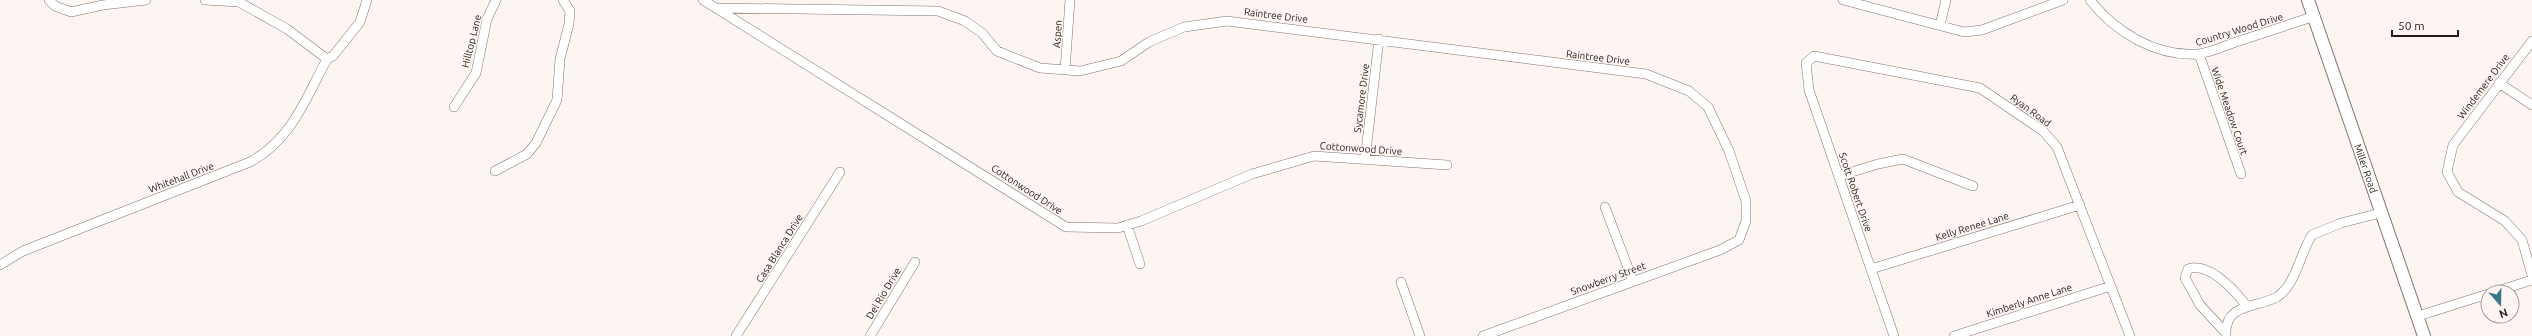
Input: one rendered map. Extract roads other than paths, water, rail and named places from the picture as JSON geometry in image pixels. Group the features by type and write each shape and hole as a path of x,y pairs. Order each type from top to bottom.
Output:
{"street":[{"path":"49,0 55,6 71,12 103,4 146,0"},
{"path":"205,0 239,2 287,29 327,59"},
{"name":"Whitehall Drive","path":"0,265 23,251 250,162 264,154 282,138 297,116 327,59 333,56 360,22 367,0"},
{"name":"Hilltop Lane","path":"454,107 476,72 487,19 496,0"},
{"path":"495,172 527,154 536,143 557,100 561,52 569,24 570,11 563,0"},
{"name":"Cottonwood Drive","path":"703,0 1066,227 1118,228 1252,174 1314,156 1447,165"},
{"name":"Aspen","path":"1065,70 1070,0"},
{"path":"1843,0 1964,32 1982,30 2063,0"},
{"path":"1940,25 1946,0"},
{"name":"Country Wood Drive","path":"2090,0 2102,16 2127,34 2152,46 2179,54 2199,54 2315,16"},
{"name":"Miller Road","path":"2308,0 2315,16 2380,213 2424,336"},
{"name":"Raintree Drive","path":"717,8 938,11 965,21 982,33 997,51 1040,68 1065,70 1080,71 1121,61 1149,42 1184,26 1227,21 1379,39 1646,74 1689,91 1708,106 1729,150 1746,201 1746,220 1739,240"},
{"name":"Sycamore Drive","path":"1365,160 1379,39"},
{"name":"Windemere Drive","path":"2532,41 2453,145 2447,172 2458,192 2504,221 2522,240 2532,275"},
{"name":"Wide Meadow Court","path":"2199,54 2240,174"},
{"name":"Scott Robert Drive","path":"1814,56 1806,63 1809,90 1894,336"},
{"name":"Ryan Road","path":"1814,56 1980,88 2043,131 2057,147 2130,336"},
{"path":"2499,83 2532,105"},
{"path":"1839,176 1878,164 1903,159 1973,186"},
{"name":"Casa Blanca Drive","path":"736,336 840,172"},
{"name":"Kelly Renee Lane","path":"1871,269 2080,205"},
{"path":"1605,207 1633,281"},
{"path":"2225,334 2226,324 2239,309 2246,305 2277,296 2289,282 2304,247 2312,236 2341,223 2380,213"},
{"path":"1127,225 1140,264"},
{"name":"Snowberry Street","path":"1483,336 1720,250 1739,240"},
{"name":"Del Rio Drive","path":"870,336 915,262"},
{"path":"2225,334 2193,295 2185,278 2188,269 2200,267 2209,272 2240,297 2246,305"},
{"path":"2519,284 2532,280"},
{"path":"1401,282 1420,336"},
{"name":"Kimberly Anne Lane","path":"1954,336 2111,286"},
{"path":"2418,316 2480,297"}]}
